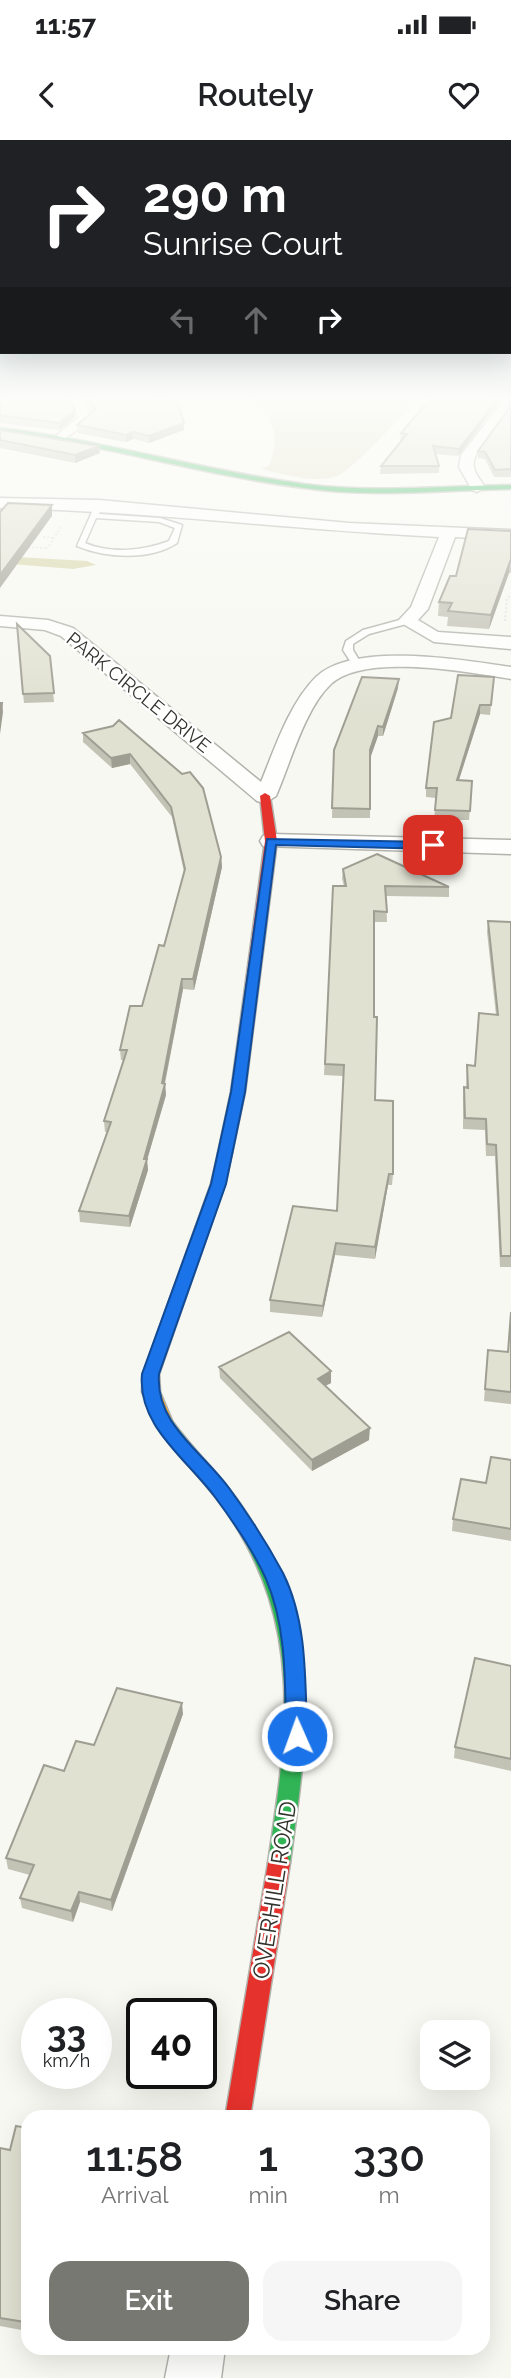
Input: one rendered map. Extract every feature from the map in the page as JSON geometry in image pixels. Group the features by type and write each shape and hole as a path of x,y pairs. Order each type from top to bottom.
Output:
{"street":[{"path":"0,503 302,525 511,535"},
{"path":"449,532 419,609 407,621 435,637 508,634"},
{"name":"PARK CIRCLE DRIVE","path":"0,621 48,625 67,632 265,796"},
{"path":"265,796 324,679 357,664 385,662 511,673"},
{"name":"OVERHILL ROAD","path":"238,2110 271,1924 297,1736 294,1644 275,1577 222,1492 165,1427 149,1394 151,1374 218,1184 238,1092 271,841 265,796"},
{"path":"271,841 511,847"},
{"path":"193,2378 197,2355"}],"lane":[{"path":"97,511 160,520 179,527 173,544 159,549 144,552 89,549 80,544 97,511"},
{"path":"357,664 348,650 349,643 366,632 407,621"}],"path":[{"path":"12,546 47,549 65,521"},
{"path":"43,537 54,538"},
{"path":"508,634 507,599 511,594"}],"shaded area":[{"path":"0,556 87,561 96,565 73,569 11,564"}],"building":[{"path":"8,503 52,505 0,575 0,512"},
{"path":"468,529 511,531 511,559 491,615 448,611 452,603 439,602 450,576 456,576"},
{"path":"17,624 50,656 54,693 23,694"},
{"path":"458,675 494,677 491,705 480,705 457,780 472,781 470,811 435,810 437,788 426,788 434,722 451,718"},
{"path":"362,677 399,679 383,727 378,726 370,750 370,809 332,808 334,750"},
{"path":"119,720 182,774 190,772 203,788 221,857 193,979 182,979 162,1083 165,1084 144,1159 147,1159 129,1216 79,1211 111,1122 104,1121 127,1050 120,1050 130,1006 142,1006 159,945 164,946 185,869 171,807 130,754 111,758 83,733 113,726"},
{"path":"377,854 449,887 385,886 387,912 374,911 374,1017 377,1017 375,1100 393,1101 393,1174 389,1174 375,1247 336,1243 323,1306 270,1300 293,1206 337,1211 344,1065 325,1064 333,886 346,886 343,869"},
{"path":"488,921 511,922 511,1256 501,1256 496,1145 487,1144 486,1119 465,1118 464,1087 468,1088 467,1065 475,1066 479,1013 498,1015"},
{"path":"511,1312 511,1392 485,1389 488,1350 508,1352"},
{"path":"289,1332 331,1371 318,1379 370,1428 312,1460 219,1367"},
{"path":"491,1457 511,1460 511,1529 453,1519 461,1479 486,1483"},
{"path":"475,1658 511,1666 511,1759 455,1747"},
{"path":"117,1688 182,1703 111,1900 79,1892 71,1911 20,1898 34,1865 6,1858 44,1765 64,1771 76,1741 94,1745"},
{"path":"16,2126 21,2127 21,2321 0,2318 0,2148 10,2150"}],"traffic: fast":[{"path":"164,1423 235,1510 262,1555 280,1598 291,1640 296,1681 296,1723 279,1863"}],"traffic: slow":[{"path":"164,1423 151,1392 151,1374 218,1184 225,1153"}],"traffic: jam":[{"path":"225,1153 238,1092 271,841 265,796"},
{"path":"238,2110 279,1863"}],"route":[{"path":"297,1736 294,1644 275,1577 222,1492 165,1427 149,1394 151,1374 218,1184 238,1092 271,841 433,845"}]}
